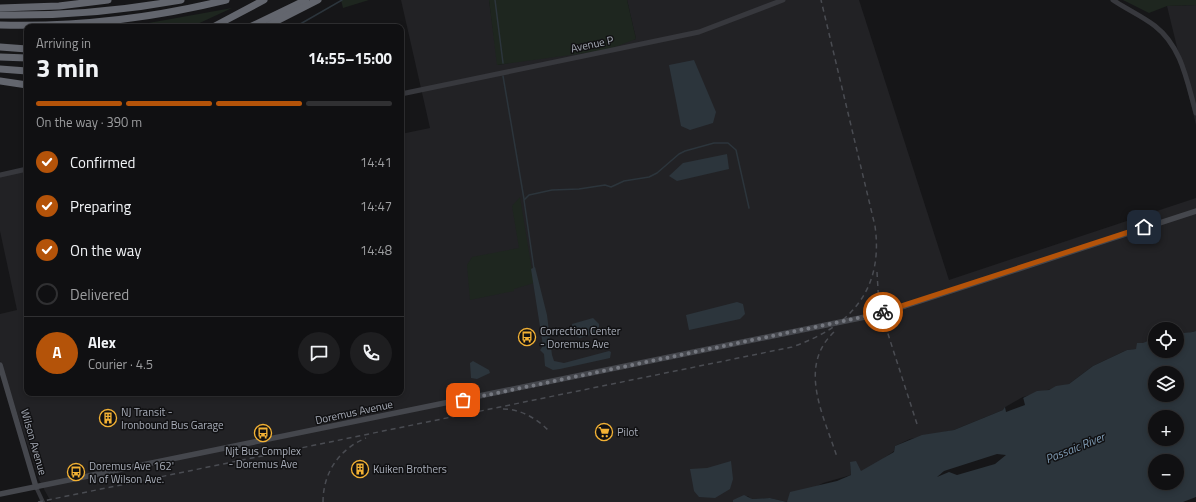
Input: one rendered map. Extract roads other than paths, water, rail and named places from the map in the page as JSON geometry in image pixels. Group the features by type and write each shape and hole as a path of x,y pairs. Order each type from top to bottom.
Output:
{"highway":[{"path":"0,8 58,6 108,0"},
{"path":"0,15 89,13 181,0"},
{"path":"0,24 51,24 109,20 174,11 226,0"},
{"path":"219,24 264,0"},
{"path":"256,24 308,0"},
{"path":"280,24 308,0"},
{"path":"271,24 318,0"},
{"path":"0,47 24,49"},
{"path":"0,57 24,58"},
{"path":"0,69 24,70"},
{"path":"0,81 24,83"}],"main road":[{"name":"Doremus Avenue","path":"0,494 865,317 905,306 1196,211"},
{"name":"Wilson Avenue","path":"0,365 36,487"}],"street":[{"name":"Avenue P","path":"404,93 699,32 783,0"},
{"path":"1113,0 1154,26 1169,40 1179,58 1196,113"},
{"path":"0,175 24,170"},
{"name":"Wilson Avenue","path":"36,487 43,502"}],"water":[{"path":"694,60 716,112 713,123 690,130 681,126 669,65"},
{"path":"727,154 729,169 677,181 669,176 683,163"},
{"path":"535,267 547,315 554,361 564,363 609,351 611,352 610,358 553,370 545,366 544,354 540,350 543,346 531,269"},
{"path":"737,302 743,304 745,314 740,319 689,330 686,315"},
{"path":"593,318 599,324 599,332 580,338 574,335 572,324"},
{"name":"Passaic River","path":"1196,331 1196,497 1183,502 787,502 790,492 837,481 851,475 850,462 856,461 861,471 894,452 895,446 922,435 954,430 1003,410 1005,407 1037,391 1049,390 1056,386 1069,384 1093,366 1127,350 1136,349 1137,343 1148,341 1148,358 1184,358 1184,334"},
{"path":"473,361 489,370 490,373 477,379 471,378 470,363"},
{"path":"731,461 733,479 730,489 715,498 699,497 694,491 690,469 707,468"},
{"path":"744,495 752,499 770,498 787,502 733,502 733,500"}],"waterway":[{"path":"300,24 342,0"},
{"path":"495,0 503,63"},
{"path":"503,76 524,199"},
{"path":"534,269 524,200 529,195 552,190 579,189 605,185 611,187 624,181 649,177 657,173 679,154 685,151 714,143 728,143 736,150 749,208"}],"railway":[{"path":"38,502 792,347 813,339 831,329 846,317 859,303 868,287 874,269 876,249 875,226 821,0"},
{"path":"877,272 879,306 917,424"},
{"path":"834,332 823,346 817,361 815,376 821,409 837,457"},
{"path":"503,409 522,412 548,430"},
{"path":"323,502 326,481 334,463 348,449 366,438"}],"place":[{"name":"Correction Center - Doremus Ave","path":"527,337"},
{"name":"NJ Transit - Ironbound Bus Garage","path":"108,418"},
{"name":"Pilot","path":"604,432"},
{"name":"Njt Bus Complex - Doremus Ave","path":"263,433"},
{"name":"Kuiken Brothers","path":"360,469"},
{"name":"Doremus Ave 162' N of Wilson Ave.","path":"76,472"}]}
